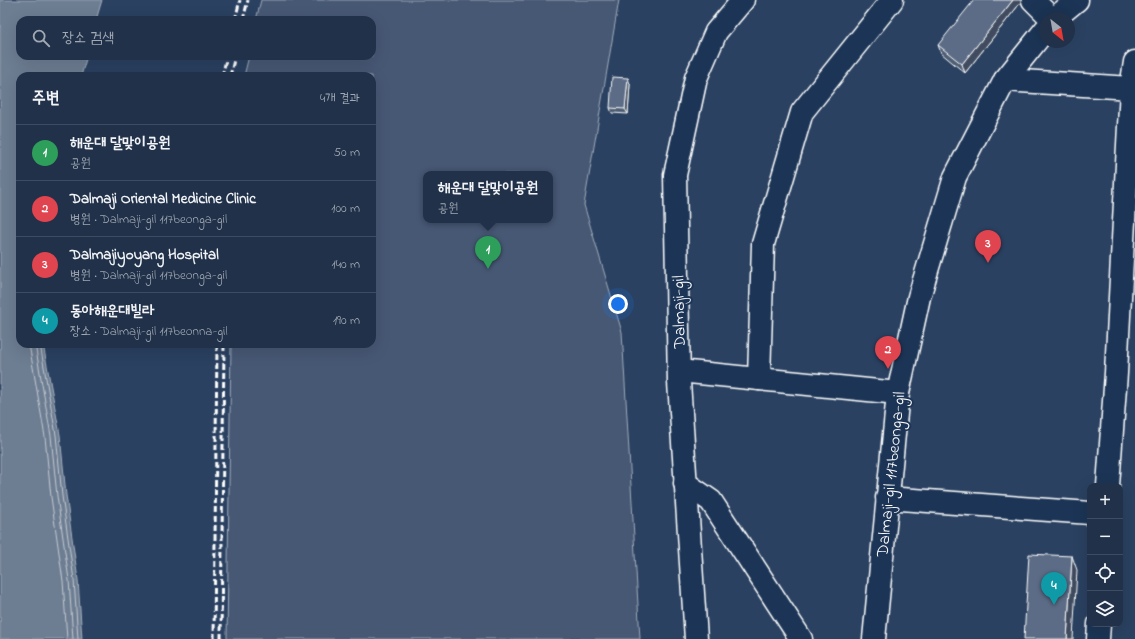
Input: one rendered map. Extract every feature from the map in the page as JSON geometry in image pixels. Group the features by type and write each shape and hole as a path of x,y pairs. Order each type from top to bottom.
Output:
{"street":[{"name":"Dalmaji-gil","path":"696,639 679,371 675,176 696,78 716,32 743,0"},
{"path":"759,379 763,244 802,112 892,0"},
{"path":"1032,0 1045,12"},
{"path":"1062,12 1077,0"},
{"name":"Dalmaji-gil 117beonga-gil","path":"874,639 898,393 919,297 955,177 1005,80 1039,38"},
{"path":"1108,483 1132,147 1131,88 1135,62"},
{"path":"1005,80 1131,88"},
{"path":"1116,373 1135,362"},
{"path":"679,371 898,393"},
{"path":"685,483 711,501 801,639"},
{"path":"888,498 1087,513"},
{"path":"1098,639 1099,627"}],"shaded area":[{"path":"261,0 619,0 584,205 622,332 640,639 227,639 231,348 376,348 376,72 245,72 248,60 376,60 376,16 257,16"}],"water":[{"path":"0,0 102,0 97,16 16,16 16,60 86,60 82,72 16,72 16,348 44,348 60,435 66,495 78,580 82,639 0,639"}],"building":[{"path":"974,0 1013,0 962,64 938,45"},
{"path":"612,77 628,78 625,109 610,108"},
{"path":"1029,554 1072,556 1067,639 1024,639"}],"railway":[{"path":"236,16 240,0"},
{"path":"244,16 248,0"},
{"path":"223,72 226,60"},
{"path":"231,72 234,60"},
{"path":"214,639 217,348"},
{"path":"221,639 224,348"}],"place":[{"name":"Dalmajiyoyang Hospital","path":"988,263"},
{"name":"해운대 달맞이공원","path":"488,269"},
{"name":"Dalmaji Oriental Medicine Clinic","path":"888,369"},
{"name":"동아해운대빌라","path":"1054,605"}]}
